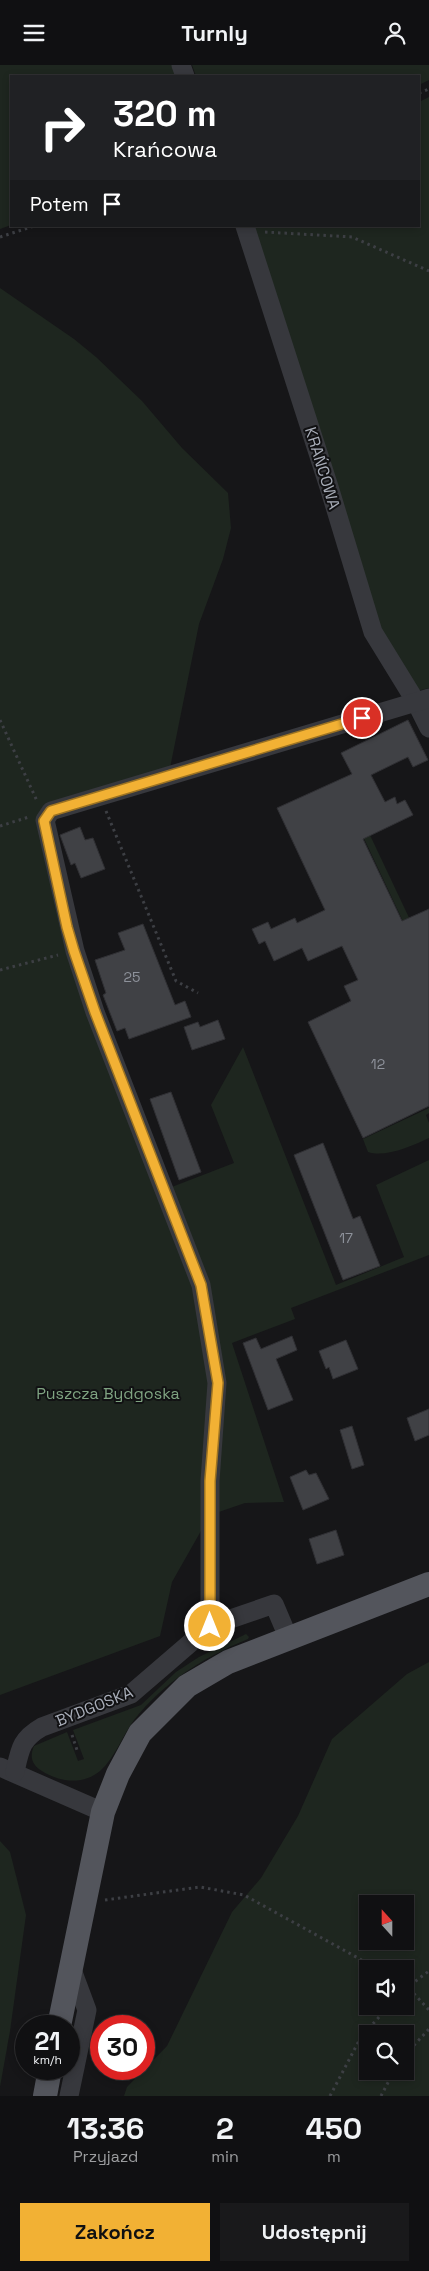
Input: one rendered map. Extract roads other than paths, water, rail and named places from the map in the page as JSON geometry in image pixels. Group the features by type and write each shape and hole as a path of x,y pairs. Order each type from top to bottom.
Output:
{"main road":[{"path":"61,2015 103,1812 118,1774 140,1733 187,1686 228,1662 288,1637 429,1584"},
{"path":"45,2096 48,2080"}],"street":[{"name":"KRAŃCOWA","path":"246,228 329,487 372,632 423,700 429,728"},
{"path":"288,1637 274,1604 210,1626 210,1481 218,1383 201,1285 95,1012 74,951 44,821 51,811 423,700"},
{"name":"BYDGOSKA","path":"103,1812 7,1769 29,1734 42,1727 132,1694 210,1626"},
{"path":"68,2096 87,2010 71,1967"}],"park label":[{"name":"Puszcza Bydgoska","path":"108,1393"}]}
